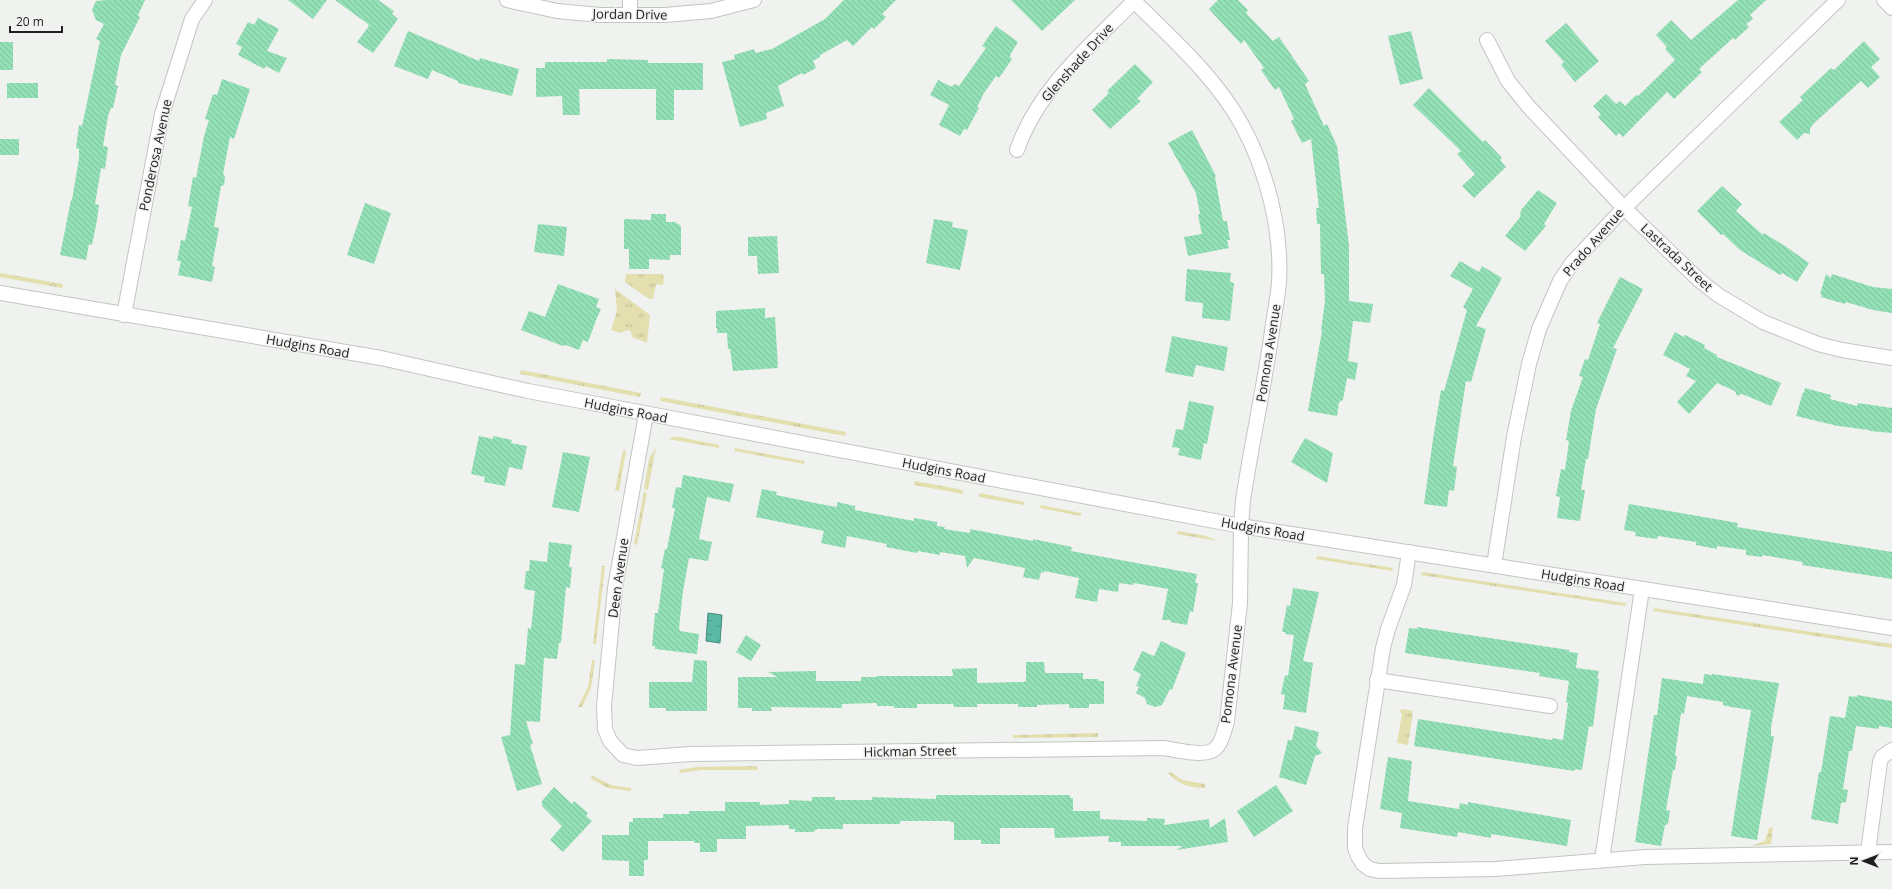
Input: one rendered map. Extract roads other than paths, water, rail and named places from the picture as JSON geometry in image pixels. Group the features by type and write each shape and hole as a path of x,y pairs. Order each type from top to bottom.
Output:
{"street":[{"name":"Ponderosa Avenue","path":"124,315 162,114 192,18 205,0"},
{"name":"Jordan Drive","path":"506,0 557,11 600,15 694,14 731,7 754,0"},
{"path":"630,0 630,15"},
{"name":"Glenshade Drive","path":"1017,150 1034,111 1056,81 1134,0"},
{"name":"Pomona Avenue","path":"1134,0 1192,59 1225,99 1242,124 1252,145 1269,196 1278,249 1279,282 1269,350 1245,485 1241,526 1237,634 1227,722 1222,738 1216,749"},
{"name":"Prado Avenue","path":"1494,565 1514,437 1529,364 1539,329 1560,281 1572,264 1624,208 1838,0"},
{"path":"1884,0 1892,8"},
{"name":"Lastrada Street","path":"1487,40 1514,90 1624,208 1699,280 1718,295 1763,322 1818,344 1842,350 1892,358"},
{"name":"Hudgins Road","path":"0,293 381,358 510,388 1241,526 1892,628"},
{"name":"Deen Avenue","path":"610,741 605,729 603,718 610,628 622,543 646,414"},
{"path":"1409,552 1404,585 1388,629 1377,680 1354,838 1358,856 1363,864 1370,869 1379,871 1397,871 1509,868 1602,860 1892,852"},
{"path":"1602,860 1642,589"},
{"path":"1377,680 1550,706"},
{"name":"Hickman Street","path":"610,741 623,755 637,758 691,754 1164,748 1198,753 1216,749"},
{"path":"1868,852 1880,762 1882,757 1892,750"}],"water":[{"path":"708,613 722,615 720,643 706,641"}]}
